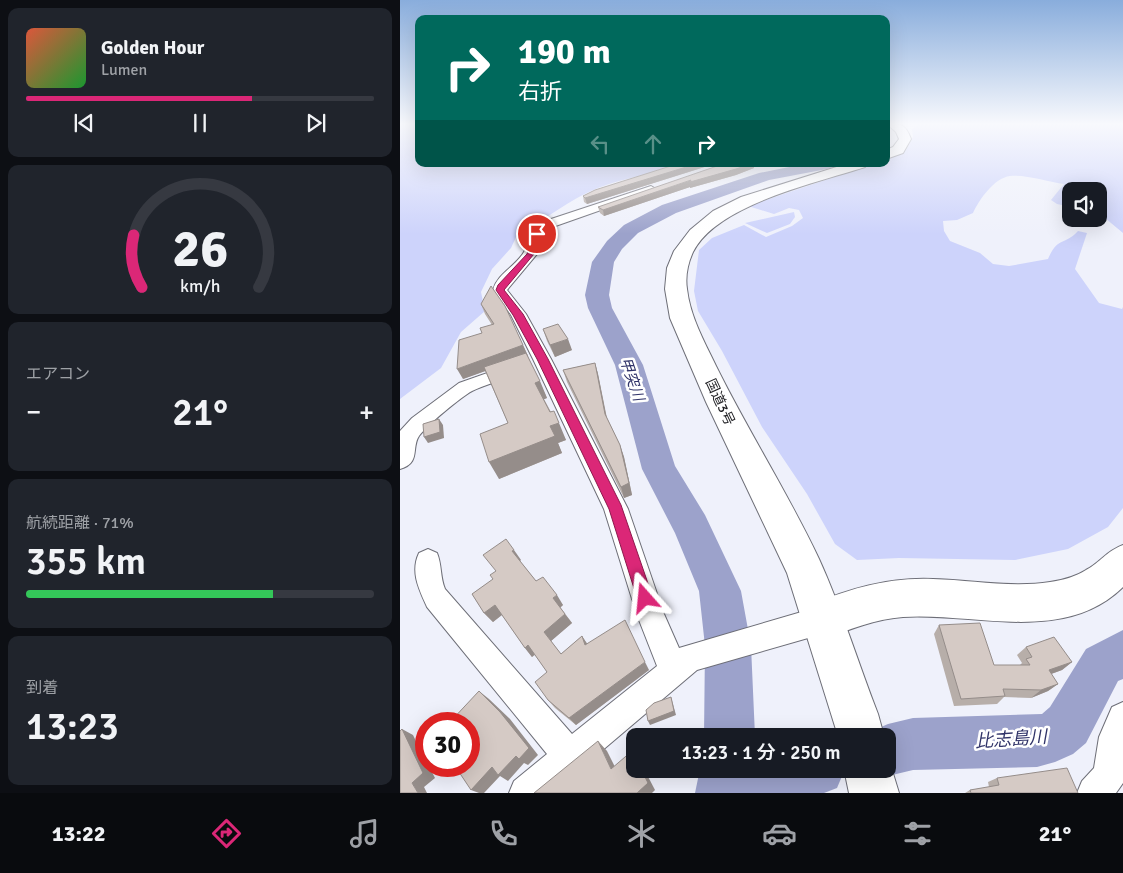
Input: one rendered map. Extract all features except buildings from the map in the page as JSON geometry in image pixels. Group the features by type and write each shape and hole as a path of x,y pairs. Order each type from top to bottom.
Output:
{"main road":[{"name":"国道3号","path":"851,167 748,200 719,215 696,234 684,251 677,268 676,289 682,318 720,402 805,570 807,624 858,725"},
{"path":"807,624 854,606 903,598 973,600 1032,605 1068,599 1096,587 1123,562"}],"street":[{"path":"669,183 543,226 530,254 501,286 500,290 518,314 542,359 616,509 651,615 682,665"},
{"path":"400,461 405,454 408,434 418,422 465,387 542,359"},
{"path":"428,561 428,579 436,598 570,756"},
{"path":"526,793 682,665 807,624"},
{"path":"1094,793 1109,776 1114,737 1123,718"}],"shaded area":[{"path":"400,160 415,160 415,167 668,167 598,188 567,204 517,235 511,248 492,269 481,292 485,311 461,332 441,368 400,399"},
{"path":"890,160 1123,160 1123,233 1107,220 1107,182 1062,182 1062,184 1029,177 1010,176 993,185 983,196 973,213 957,220 943,221 944,231 950,241 980,253 993,264 1009,266 1048,259 1058,244 1078,231 1087,233 1075,269 1099,303 1122,309 1123,307 1123,508 1108,527 1068,549 1015,560 899,558 857,560 835,544 807,494 762,427 722,351 698,311 694,291 699,250 712,238 744,225 766,237 792,226 803,218 799,210 789,208 774,214 748,206 864,167 890,167"},
{"path":"1062,186 1062,205 1051,200"},
{"path":"794,212 795,217 790,224 767,233 745,223"}],"waterway":[{"name":"甲突川","path":"729,728 728,646 720,591 692,527 659,469 629,365 600,308 597,295 603,262 614,245 631,229 669,209 765,176 812,167"},
{"name":"比志島川","path":"896,748 913,744 1037,741 1055,736 1068,725 1102,665 1123,653"},
{"name":"甲突川","path":"722,793 725,778"}],"route":[{"path":"537,234 530,254 501,286 500,290 518,314 542,359 616,509 645,598"}]}
